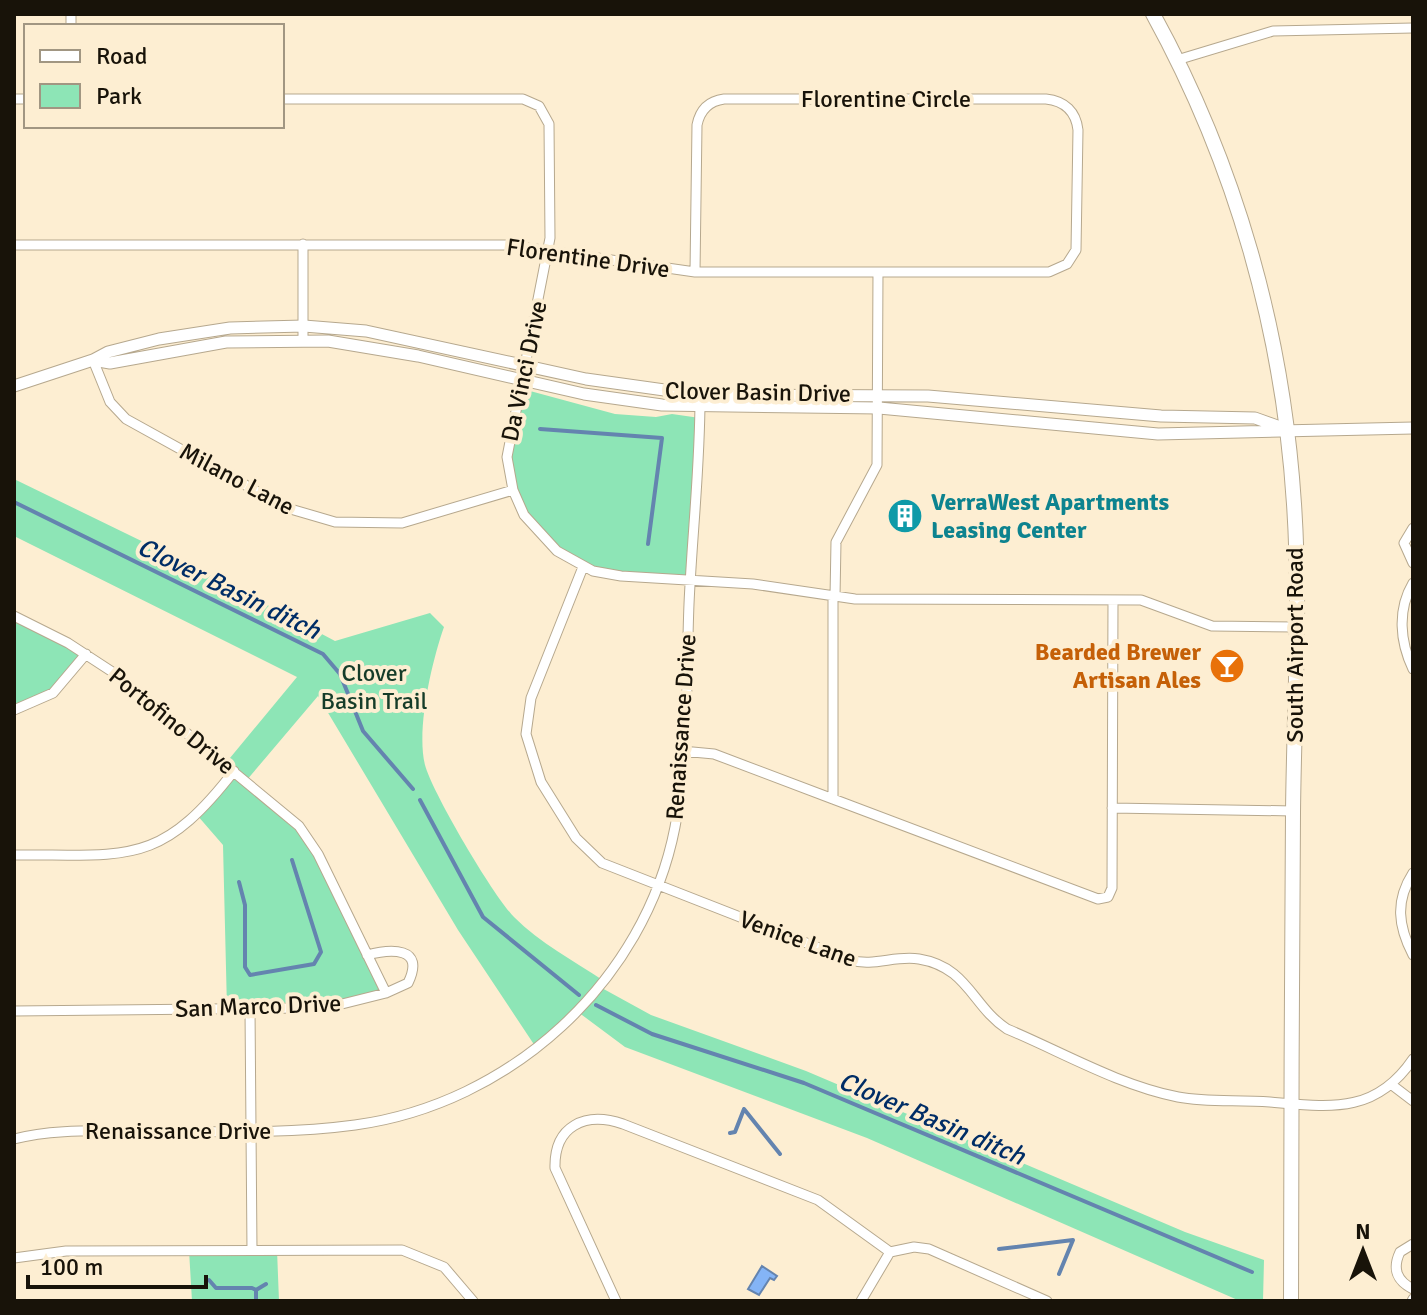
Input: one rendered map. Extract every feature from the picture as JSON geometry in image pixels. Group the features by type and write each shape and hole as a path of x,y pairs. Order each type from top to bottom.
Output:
{"main road":[{"name":"South Airport Road","path":"1153,14 1207,127 1255,264 1272,331 1287,429 1294,506 1296,627 1291,1301"}],"street":[{"path":"1177,60 1273,31 1413,28"},
{"name":"Da Vinci Drive","path":"284,99 523,99 535,103 545,113 550,129 549,249 507,447 513,490 524,515 540,536 583,567 614,575 781,587 834,596 1150,601 1212,626 1296,627"},
{"name":"Florentine Circle","path":"695,272 697,125 706,106 724,99 1046,99 1061,103 1074,114 1078,130 1077,244 1073,259 1064,267"},
{"path":"303,244 303,341"},
{"name":"Florentine Drive","path":"14,245 490,245 549,249 695,272 1037,273 1064,267"},
{"path":"833,799 836,542 877,465 878,272"},
{"name":"Clover Basin Drive","path":"14,386 93,360 108,352 159,339 230,328 304,326 366,331 700,401 879,408 1158,434 1413,428"},
{"name":"Clover Basin Drive","path":"93,360 110,363 226,342 303,341 418,356 622,402 879,395 1161,416 1255,418 1287,429"},
{"name":"Milano Lane","path":"93,360 110,402 129,421 287,508 314,518 357,525 393,524 513,490"},
{"name":"Renaissance Drive","path":"14,1139 72,1131 334,1128 402,1117 462,1094 513,1066 561,1029 599,986 637,931 675,829 682,751 700,401"},
{"path":"1413,528 1405,535 1404,546 1413,563"},
{"name":"Venice Lane","path":"583,567 531,698 526,721 527,743 538,777 582,846 610,867 856,962 911,958 937,964 961,979 1007,1029 1141,1087 1197,1100 1331,1107 1357,1103 1392,1085"},
{"path":"1413,583 1405,602 1402,625 1413,669"},
{"path":"682,751 714,754 1098,899 1108,897 1111,891 1113,600"},
{"name":"Portofino Drive","path":"14,616 86,654 139,692 294,821 314,847 367,955"},
{"path":"14,710 40,702 57,690 86,654"},
{"path":"14,855 106,855 152,847 194,818 234,771"},
{"path":"1112,808 1293,811"},
{"path":"1413,873 1402,892 1400,915 1403,934 1413,955"},
{"path":"395,949 403,951 410,961 412,972 408,983 386,993 367,955 395,949"},
{"name":"San Marco Drive","path":"14,1011 331,1006 386,993"},
{"path":"250,1009 252,1250"},
{"path":"1413,1059 1392,1085 1413,1101"},
{"path":"616,1301 556,1172 562,1135 571,1126 588,1119 615,1121 818,1200 890,1252 925,1247 1047,1301"},
{"path":"1413,1244 1400,1252 1396,1267 1400,1279 1413,1289"},
{"path":"14,1258 66,1251 410,1251 444,1267 473,1301"},
{"path":"861,1301 890,1252"},
{"path":"1017,1301 1022,1291"}],"green space":[{"path":"519,388 615,414 656,417 672,414 700,418 690,579 626,576 583,567 529,522 508,468"},
{"name":"Clover Basin Trail","path":"14,479 199,569 335,641 430,613 444,627 430,676 424,714 425,765 451,820 479,867 505,906 524,926 604,981 600,987 651,1015 806,1071 1185,1232 1264,1260 1263,1301 1240,1301 867,1138 625,1047 578,1012 537,1049 458,930 318,696 246,781 303,831 386,993 364,1000 227,1009 223,845 197,815 233,772 225,764 297,677 14,536"},
{"path":"14,616 86,654 63,685 14,710"},
{"path":"189,1250 277,1250 279,1301 192,1301"}],"water":[{"path":"762,1266 777,1276 774,1280 770,1278 759,1295 748,1289"}],"waterway":[{"path":"540,429 662,438 648,544"},
{"name":"Clover Basin ditch","path":"14,502 323,654 340,674 363,731 413,789"},
{"name":"Clover Basin ditch","path":"420,800 483,917 579,995"},
{"path":"239,882 245,905 245,967 250,975 314,964 321,952 292,860"},
{"name":"Clover Basin ditch","path":"596,1005 652,1034 804,1083 1252,1272"},
{"path":"744,1109 780,1154"},
{"path":"730,1133 735,1132 744,1109"},
{"path":"999,1249 1073,1240 1059,1274"},
{"path":"209,1280 216,1288 252,1288 256,1290 256,1301"},
{"path":"256,1290 266,1284"}],"place":[{"name":"VerraWest Apartments Leasing Center","path":"905,516"},
{"name":"Bearded Brewer Artisan Ales","path":"1227,666"}]}
